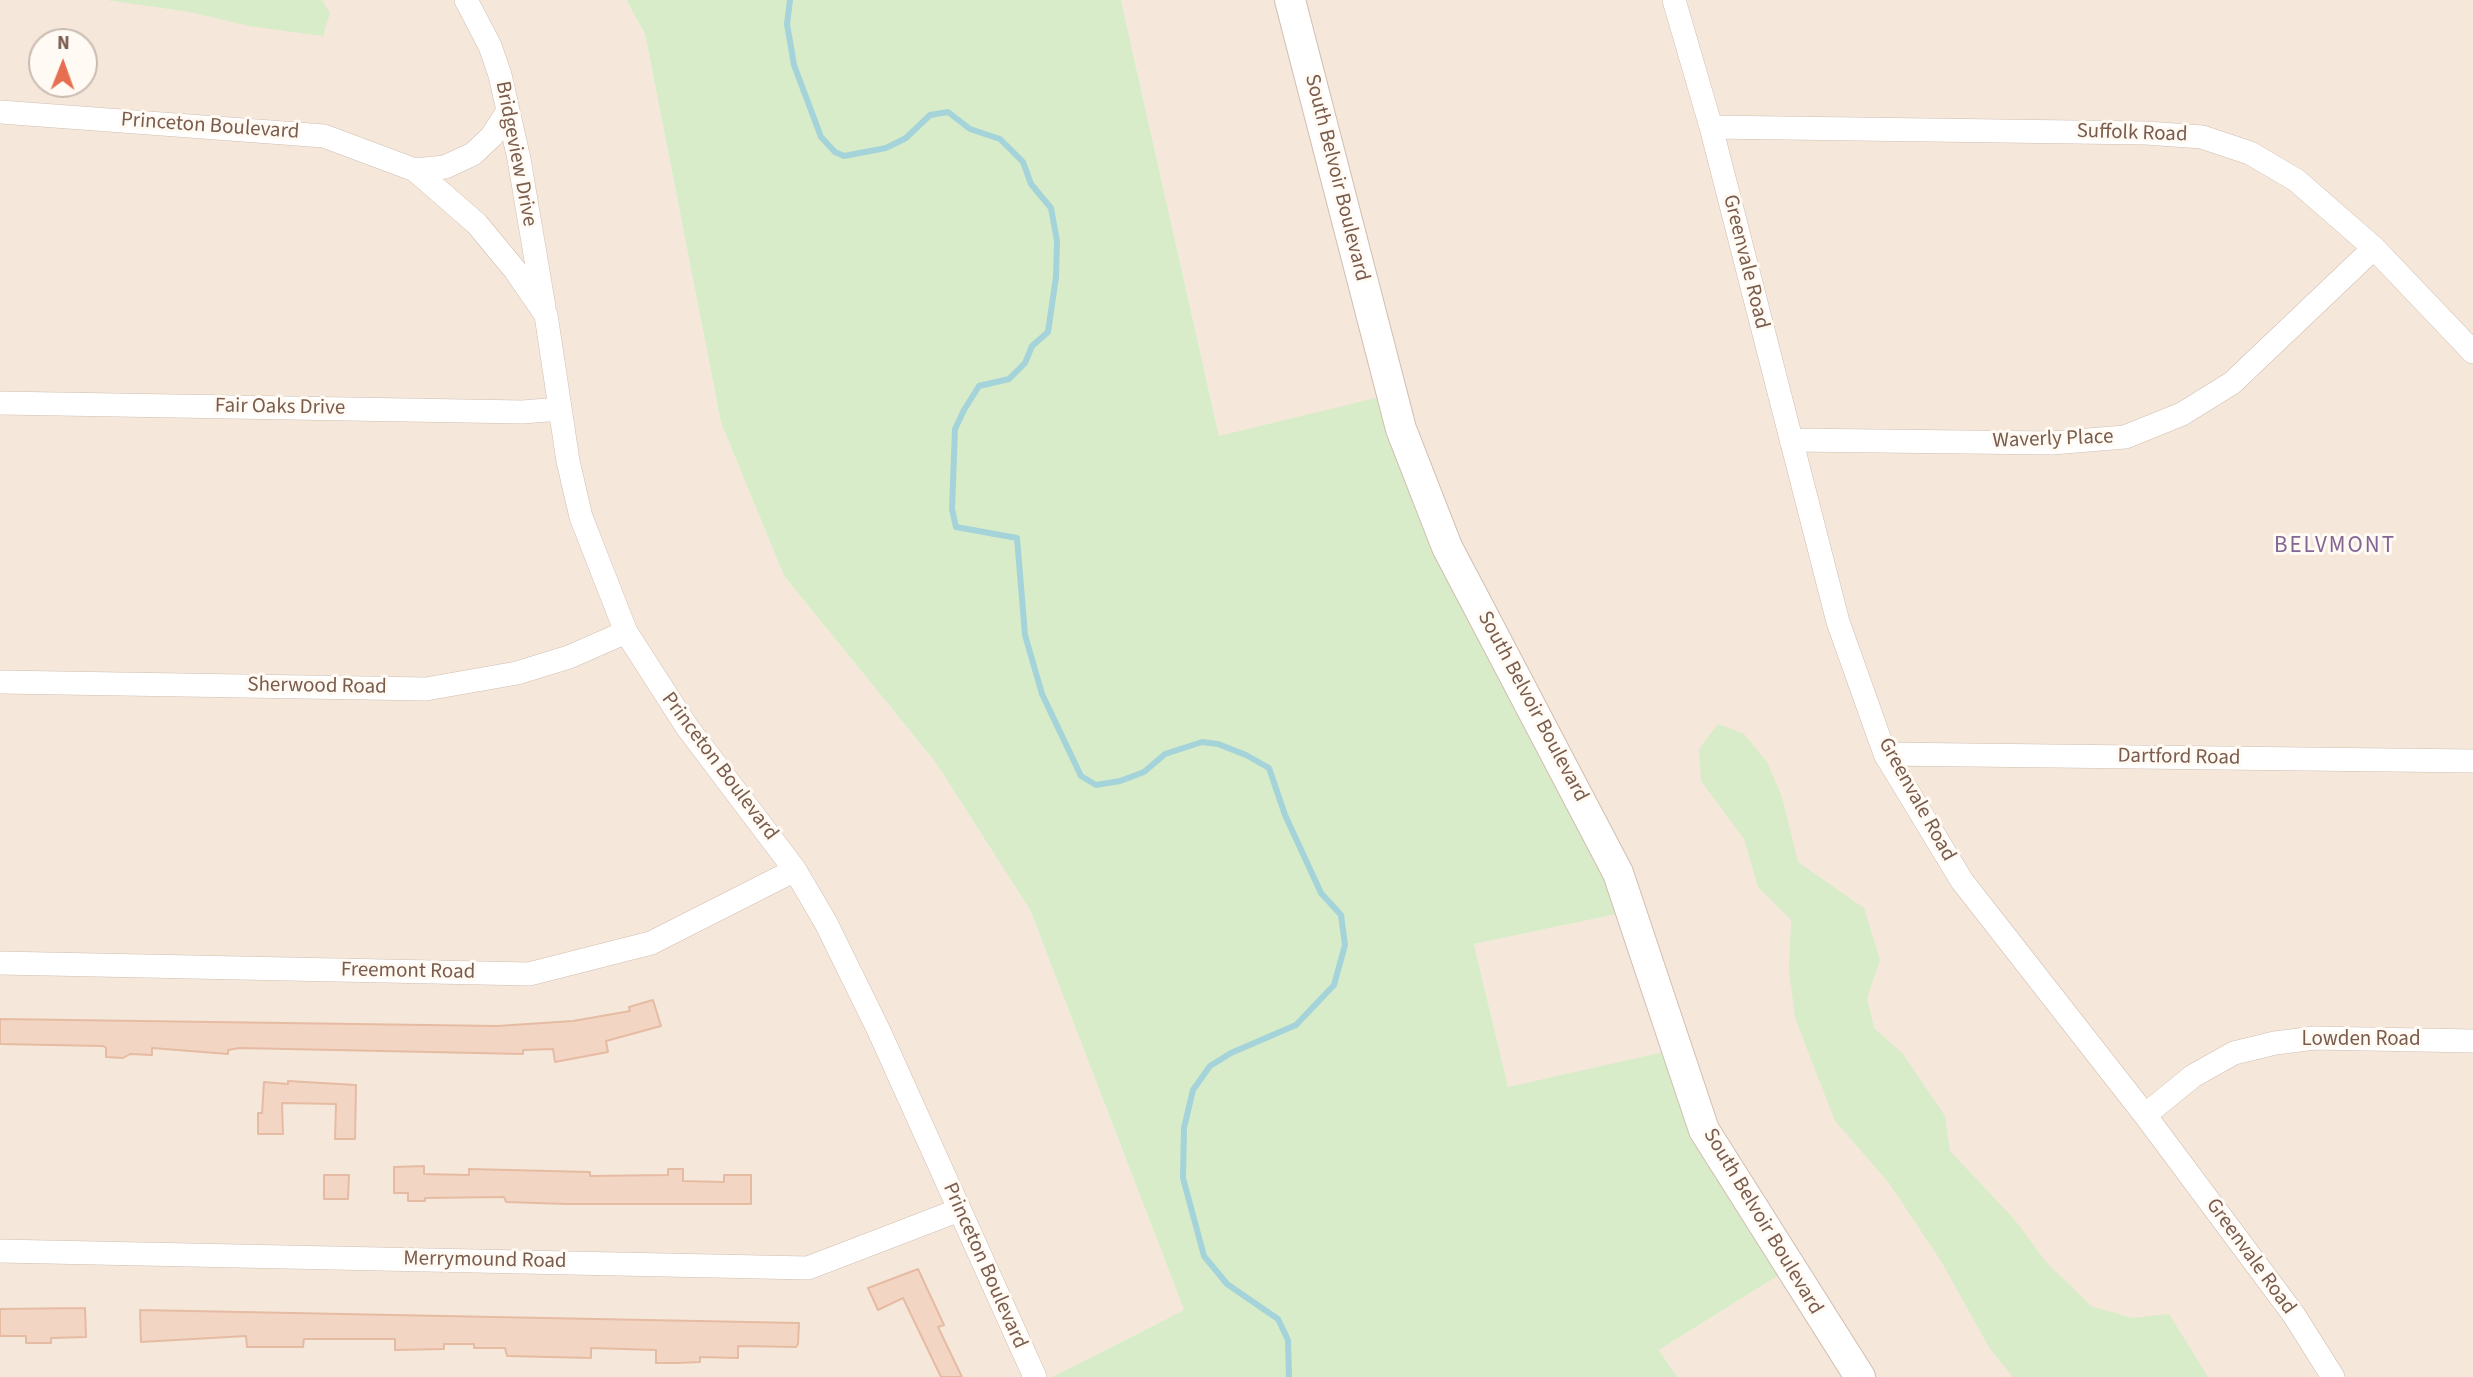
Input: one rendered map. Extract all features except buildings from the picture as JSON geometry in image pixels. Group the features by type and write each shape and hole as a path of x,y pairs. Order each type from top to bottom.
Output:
{"street":[{"name":"Bridgeview Drive","path":"466,0 490,46 508,111 545,315"},
{"name":"South Belvoir Boulevard","path":"1290,0 1401,429 1447,547 1618,873 1704,1130 1860,1377"},
{"name":"Greenvale Road","path":"1674,0 1711,127 1838,622 1885,754 1962,881 2145,1115 2294,1315 2333,1377"},
{"name":"Princeton Boulevard","path":"415,170 445,167 473,154 492,136 508,111"},
{"name":"Princeton Boulevard","path":"0,112 324,136 415,170 477,224 545,315 559,408 581,517 626,632 667,698 795,870 826,923 879,1031 1035,1377"},
{"name":"Suffolk Road","path":"1711,127 2202,136 2250,153 2296,180 2374,248 2473,352"},
{"name":"Waverly Place","path":"1791,440 2052,443 2124,436 2182,414 2232,383 2374,248"},
{"name":"Fair Oaks Drive","path":"0,402 523,412 559,408"},
{"name":"Sherwood Road","path":"0,682 426,689 517,673 569,657 626,632"},
{"name":"Dartford Road","path":"1885,754 2473,761"},
{"name":"Freemont Road","path":"0,963 529,974 651,943 795,870"},
{"name":"Lowden Road","path":"2145,1115 2193,1076 2234,1053 2275,1043 2315,1038 2473,1041"},
{"name":"Merrymound Road","path":"0,1251 808,1268 959,1210"}],"shaded area":[{"path":"0,0 626,0 645,34 721,423 784,576 936,763 1030,910 1184,1310 1052,1377 0,1377"},
{"path":"1121,0 2473,0 2473,1377 1677,1377 1659,1350 1789,1268 1677,1050 1508,1088 1474,944 1630,911 1219,436"}],"green space":[{"path":"106,0 322,0 330,13 323,36 249,26 190,12"},
{"path":"626,0 1121,0 1219,436 1392,394 1631,911 1474,944 1508,1087 1677,1049 1790,1268 1659,1350 1677,1377 1052,1377 1184,1310 1030,910 936,763 784,576 721,423 645,34"},
{"path":"1718,724 1744,734 1767,762 1782,797 1798,862 1864,908 1880,960 1867,998 1874,1028 1903,1054 1945,1116 1950,1151 2014,1219 2046,1262 2091,1306 2132,1318 2169,1314 2208,1377 2013,1377 1990,1349 1941,1261 1889,1183 1835,1121 1795,1018 1789,970 1791,920 1758,887 1744,839 1701,781 1699,749"}],"waterway":[{"path":"790,0 787,24 794,65 821,137 835,152 844,156 886,148 906,138 930,115 948,112 970,129 1000,139 1023,162 1031,184 1051,208 1057,241 1056,277 1048,332 1032,346 1025,363 1009,379 979,386 964,410 955,429 952,509 956,527 1017,538 1025,635 1042,694 1081,776 1096,785 1120,781 1144,772 1165,754 1202,742 1218,744 1246,755 1269,768 1285,815 1321,893 1341,915 1345,945 1334,985 1296,1025 1231,1053 1210,1066 1193,1090 1184,1128 1183,1178 1204,1256 1227,1284 1278,1319 1288,1340 1289,1377"}],"district":[{"name":"BELVMONT","path":"2335,547"}]}
